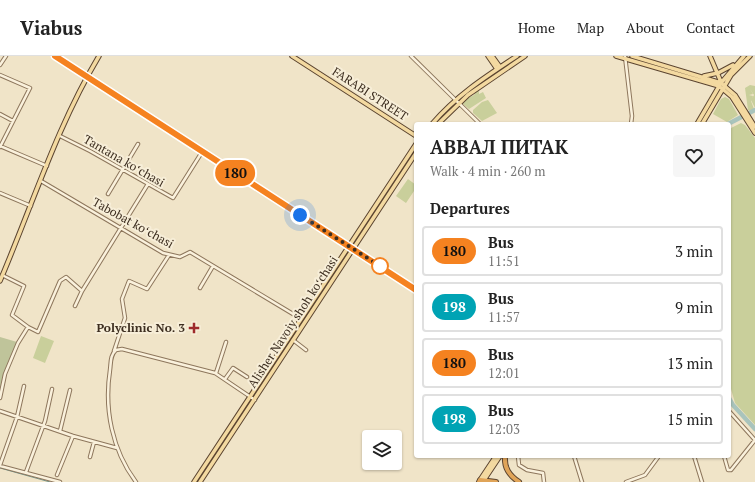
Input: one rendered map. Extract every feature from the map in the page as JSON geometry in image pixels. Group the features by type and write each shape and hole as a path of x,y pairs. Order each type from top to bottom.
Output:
{"highway":[{"path":"504,458 505,467 512,477 519,482"},
{"path":"481,481 496,482"}],"main road":[{"path":"55,56 274,199 352,247 414,289"},
{"path":"0,280 60,136 87,76 99,56"},
{"name":"FARABI STREET","path":"292,56 414,135"},
{"path":"488,56 498,68"},
{"path":"492,56 498,68"},
{"path":"434,122 456,101 498,68 517,56"},
{"path":"440,122 456,101 525,56"},
{"path":"616,56 625,57 722,86"},
{"path":"632,56 702,76 722,86 732,97 755,133"},
{"path":"710,56 722,86"},
{"path":"698,122 739,61 744,56"},
{"path":"703,122 722,86 736,69 750,56"},
{"path":"702,76 718,73 739,61"},
{"path":"749,122 755,127"},
{"name":"Alisher Navoiy shoh koʻchasi","path":"200,482 255,400 414,147"},
{"name":"Alisher Navoiy shoh koʻchasi","path":"194,482 414,155"},
{"path":"481,481 495,458"},
{"path":"481,481 498,458"}],"street":[{"path":"0,65 6,56"},
{"path":"411,56 478,122"},
{"path":"625,57 632,116 631,122"},
{"path":"0,75 30,88 0,146 47,166"},
{"path":"0,114 13,121"},
{"name":"Tantana koʻchasi","path":"60,136 124,170 169,198 175,197 202,152"},
{"path":"108,194 124,170 138,144"},
{"name":"Tabobat koʻchasi","path":"42,181 169,255 180,257 190,252 298,318"},
{"path":"75,306 82,291 148,184"},
{"path":"0,193 31,206"},
{"path":"136,482 117,448 109,415 108,380 113,352 125,318 122,299 129,281 146,290 169,255"},
{"path":"200,288 213,266"},
{"path":"2,275 24,286 12,315 28,328 38,331 62,278 66,277 82,291"},
{"path":"0,398 5,374 18,343 28,328"},
{"path":"293,340 306,350"},
{"path":"216,373 226,342"},
{"path":"113,352 122,349 216,373 255,400"},
{"path":"225,379 233,368 247,377"},
{"path":"0,466 16,417 24,386"},
{"path":"26,472 45,421 52,389"},
{"path":"60,432 70,390"},
{"path":"0,411 60,432 117,448"},
{"path":"725,458 728,470 730,470 755,440 731,413"},
{"path":"57,475 73,436"},
{"path":"90,457 94,442"},
{"path":"518,458 519,465 527,470 543,473 544,482"},
{"path":"575,458 582,482"},
{"path":"626,482 645,475 658,458"},
{"path":"695,458 702,482"},
{"path":"0,466 59,482"},
{"path":"0,466 59,482"}],"green space":[{"path":"750,85 755,86 755,108 751,100 754,109 751,111 748,110 745,88"},
{"path":"477,90 479,91 479,94 483,92 486,98 469,109 462,103 464,100 474,95"},
{"path":"725,97 729,99 738,115 727,122 713,114 721,99"},
{"path":"488,100 497,113 482,121 473,113 473,110 482,102"},
{"path":"741,123 745,125 755,138 755,425 735,403 731,389 731,128"},
{"path":"408,179 414,184 414,191 406,203 396,196"},
{"path":"41,336 54,341 45,363 33,358"},
{"path":"0,337 17,342 0,388"}],"waterway":[{"path":"731,122 755,110"},
{"path":"731,402 755,429"},
{"path":"0,468 50,482"}],"bus line":[{"name":"180","path":"55,56 414,289"}],"place":[{"name":"Polyclinic No. 3","path":"194,328"}],"route":[{"path":"300,215 380,266"}]}
